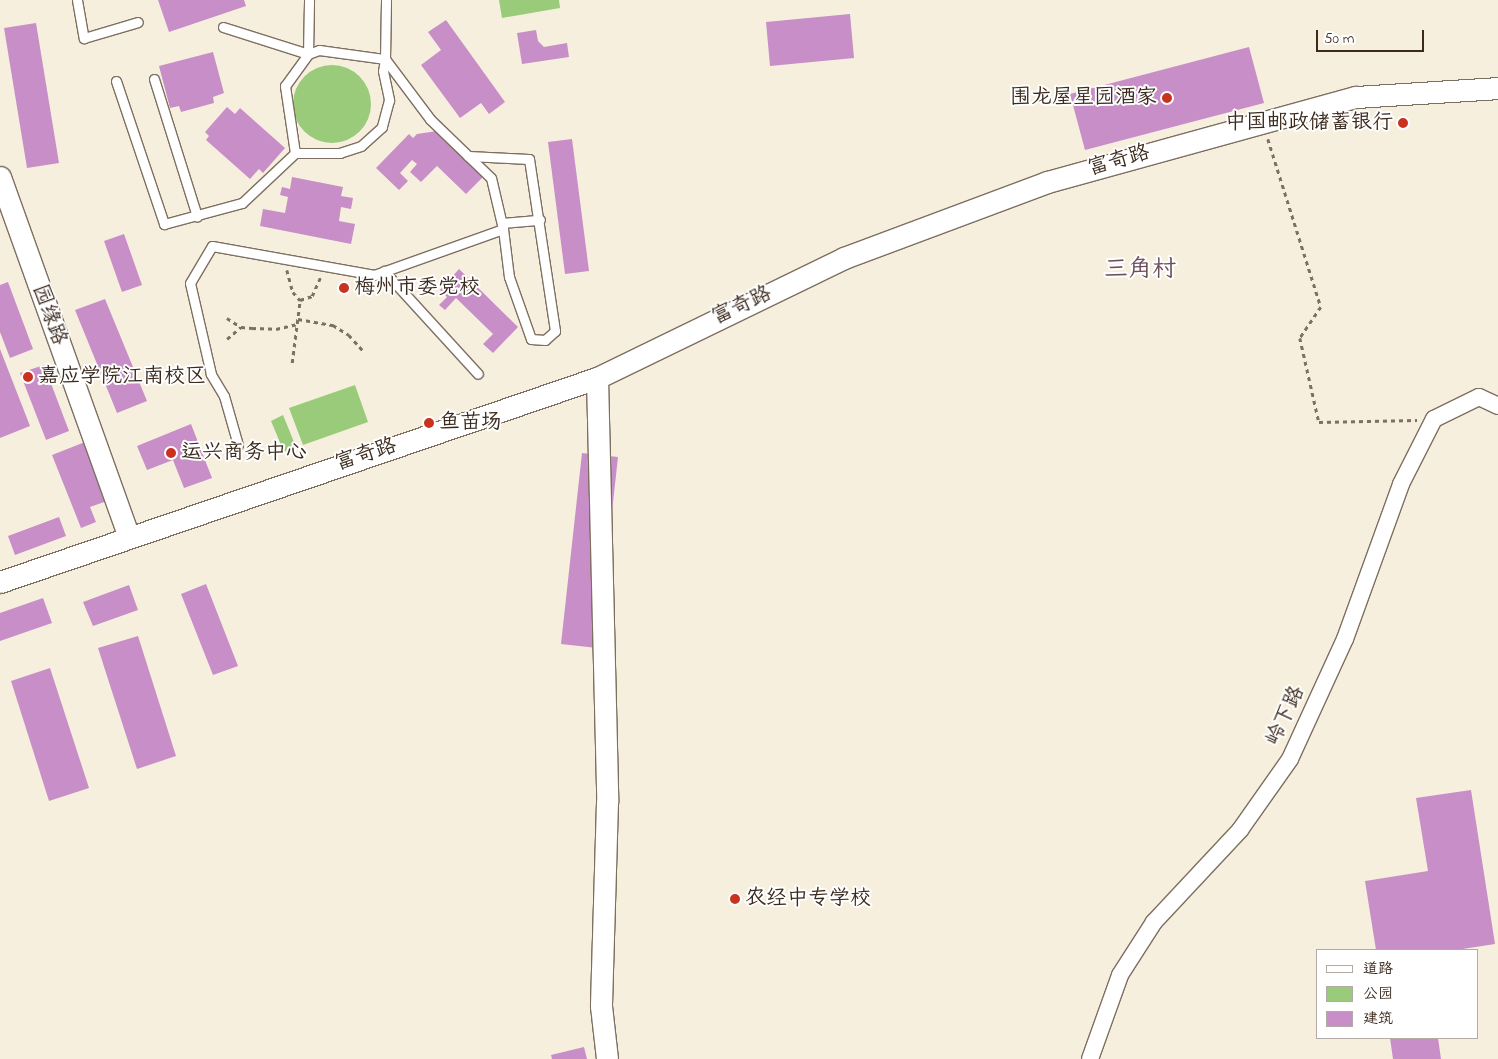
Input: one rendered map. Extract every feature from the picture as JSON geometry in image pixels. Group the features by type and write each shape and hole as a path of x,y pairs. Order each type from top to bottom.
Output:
{"street":[{"name":"富奇路","path":"0,582 129,536 597,378 844,258 1047,182 1262,121 1356,97 1498,88"},
{"name":"园缘路","path":"0,177 129,536"},
{"path":"597,378 607,802 601,1006 607,1059"},
{"path":"1434,419 1480,397 1498,406"},
{"name":"岭下路","path":"1090,1059 1120,974 1154,922 1240,830 1290,759 1345,639 1401,484 1434,419"}],"lane":[{"path":"77,0 84,38 138,22"},
{"path":"308,54 309,0"},
{"path":"116,81 164,224 242,203 295,153 340,153 361,146 382,126 389,100 383,70 385,59 386,0"},
{"path":"223,27 308,54"},
{"path":"295,153 285,86 308,54 319,50 385,59 430,119 468,156 491,178 502,226 509,277 531,339 546,340 555,331 540,220 529,159 468,156"},
{"path":"154,79 197,216"},
{"path":"238,445 224,396 211,374 190,283 212,246 374,275 502,226 540,220"},
{"path":"384,271 478,374"}],"path":[{"path":"1262,121 1321,307 1300,338 1319,422 1434,419"},
{"path":"286,266 292,292 300,300"},
{"path":"300,300 312,296 322,275"},
{"path":"292,363 300,300"},
{"path":"227,318 241,327 276,329 297,324"},
{"path":"298,319 333,325 349,335 365,353"},
{"path":"227,339 241,327"}],"green space":[{"path":"499,0 559,0 560,8 502,18"},
{"path":"332,65 347,68 359,77 368,89 371,104 368,119 359,131 347,140 332,143 317,140 305,131 296,119 293,104 296,89 305,77 317,68"},
{"path":"355,385 368,422 303,445 289,408"},
{"path":"283,415 296,447 284,452 271,421"}],"building":[{"path":"158,0 244,0 246,6 169,32"},
{"path":"850,14 854,58 770,66 766,22"},
{"path":"446,20 505,102 489,114 481,103 460,118 421,65 441,50 428,32"},
{"path":"36,23 59,163 27,168 4,28"},
{"path":"536,30 538,41 544,47 567,43 569,57 522,64 517,33"},
{"name":"围龙屋星园酒家","path":"1249,47 1264,103 1085,150 1070,94"},
{"path":"213,52 224,93 213,97 214,103 181,112 179,106 170,108 159,66"},
{"path":"227,107 235,114 240,108 285,148 263,173 259,169 250,179 206,140 209,136 205,132"},
{"path":"437,131 483,177 466,194 437,166 421,182 410,172 417,164 412,160 400,173 408,181 399,190 376,168 409,134 413,138 417,134"},
{"path":"572,139 589,271 565,274 548,142"},
{"path":"292,177 343,187 341,196 353,198 351,209 341,207 339,221 355,224 351,244 260,226 263,209 285,213 288,197 280,195 282,187 290,189"},
{"path":"124,234 142,285 122,292 104,241"},
{"path":"459,269 518,327 493,353 483,344 493,334 456,298 445,310 439,305 447,297 440,290"},
{"path":"8,282 33,349 10,358 0,332 0,285"},
{"path":"105,299 147,401 117,413 75,310"},
{"path":"0,349 30,426 0,438"},
{"path":"44,365 69,431 46,440 20,373"},
{"name":"运兴商务中心","path":"191,424 212,478 184,488 173,460 147,470 137,446"},
{"path":"85,442 107,501 90,507 96,522 81,528 52,455"},
{"path":"582,453 618,457 597,648 561,644"},
{"path":"59,517 66,536 15,555 8,536"},
{"path":"206,584 238,666 213,675 181,594"},
{"path":"129,585 138,610 93,626 83,602"},
{"path":"43,598 52,623 0,641 0,613"},
{"path":"138,636 176,756 137,769 98,648"},
{"path":"50,668 89,788 49,801 11,681"},
{"path":"1471,790 1495,944 1462,949 1376,949 1365,881 1428,871 1416,798"},
{"path":"1390,1039 1438,1039 1441,1059 1393,1059"},
{"path":"584,1047 587,1059 552,1059 551,1055"}],"place":[{"name":"围龙屋星园酒家","path":"1167,98"},
{"name":"中国邮政储蓄银行","path":"1403,123"},
{"name":"梅州市委党校","path":"344,288"},
{"name":"嘉应学院江南校区","path":"28,377"},
{"name":"鱼苗场","path":"429,423"},
{"name":"运兴商务中心","path":"171,453"},
{"name":"农经中专学校","path":"735,899"}],"district":[{"name":"三角村","path":"1140,271"}]}
